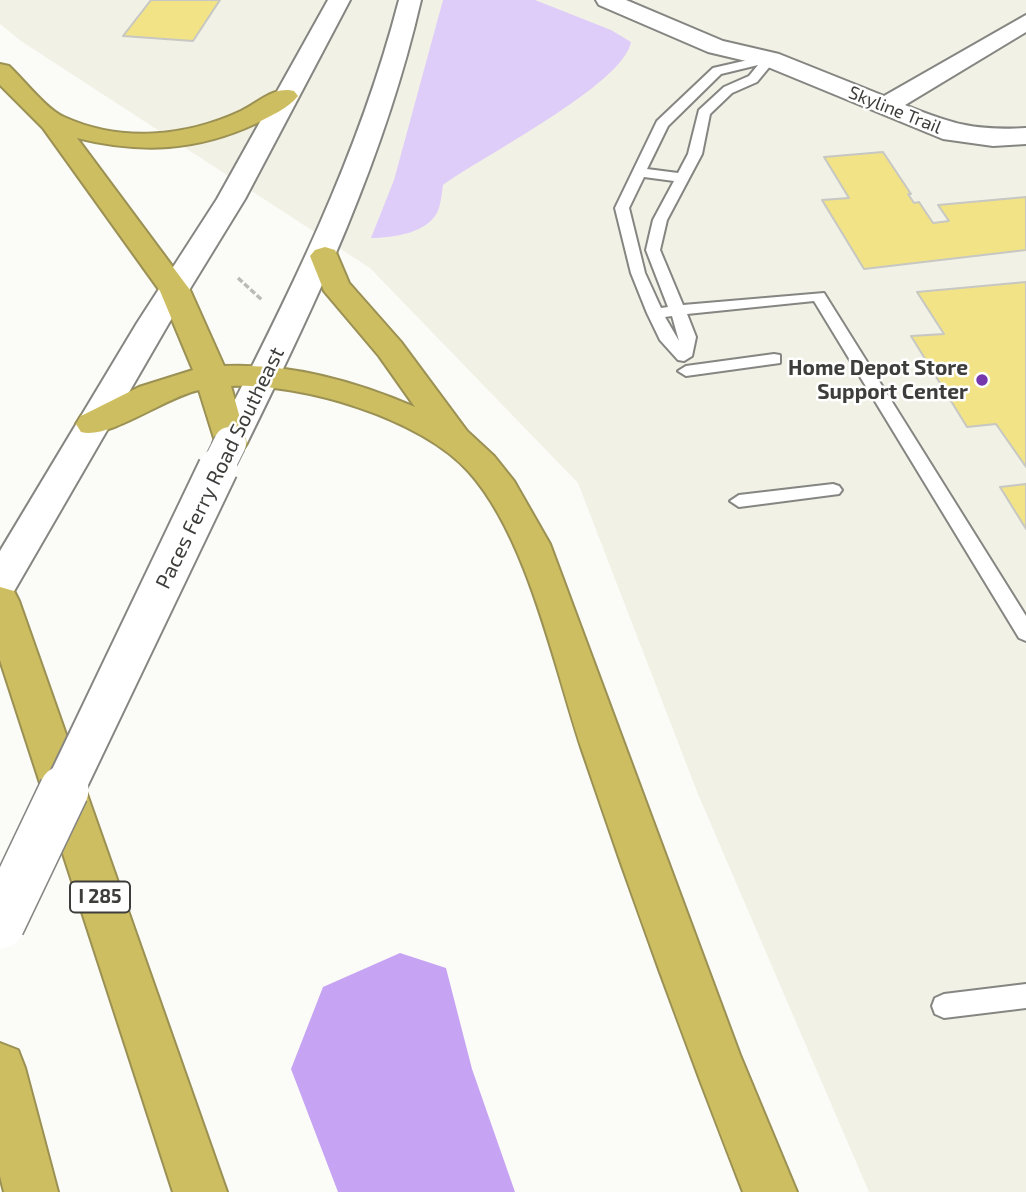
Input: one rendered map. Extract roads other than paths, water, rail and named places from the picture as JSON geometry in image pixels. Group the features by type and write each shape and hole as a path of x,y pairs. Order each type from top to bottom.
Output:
{"highway":[{"path":"0,71 52,122 175,290 212,377 230,443"},
{"path":"52,122 128,143 173,142 228,127 285,96"},
{"path":"325,256 335,285 398,360 455,439 482,464 501,490 544,575 618,789 715,1055 770,1192"},
{"path":"93,424 152,394 212,377 263,378 382,405 455,439"},
{"name":"I 285","path":"0,601 200,1192"},
{"path":"0,1068 31,1192"}],"main road":[{"path":"0,583 153,323 231,199 339,0"},
{"name":"Paces Ferry Road Southeast","path":"0,924 230,443 325,256 384,103 411,0"},
{"name":"Skyline Trail","path":"607,0 716,47 770,59 952,133 993,138 1026,136"},
{"name":"Skyline Trail","path":"660,0 740,34 770,59"},
{"path":"884,107 1026,22"}],"lane":[{"path":"770,59 753,79 728,90 704,113 695,154 660,220 653,250 688,337 684,356 666,337 655,313 629,246 622,208 662,124 717,71 770,59"},
{"path":"639,172 682,177"},
{"path":"655,313 819,296 1026,633"},
{"path":"686,371 774,359"},
{"path":"739,501 833,490"},
{"path":"944,1006 1026,996"}],"place":[{"name":"Home Depot Store Support Center","path":"982,380"}]}
